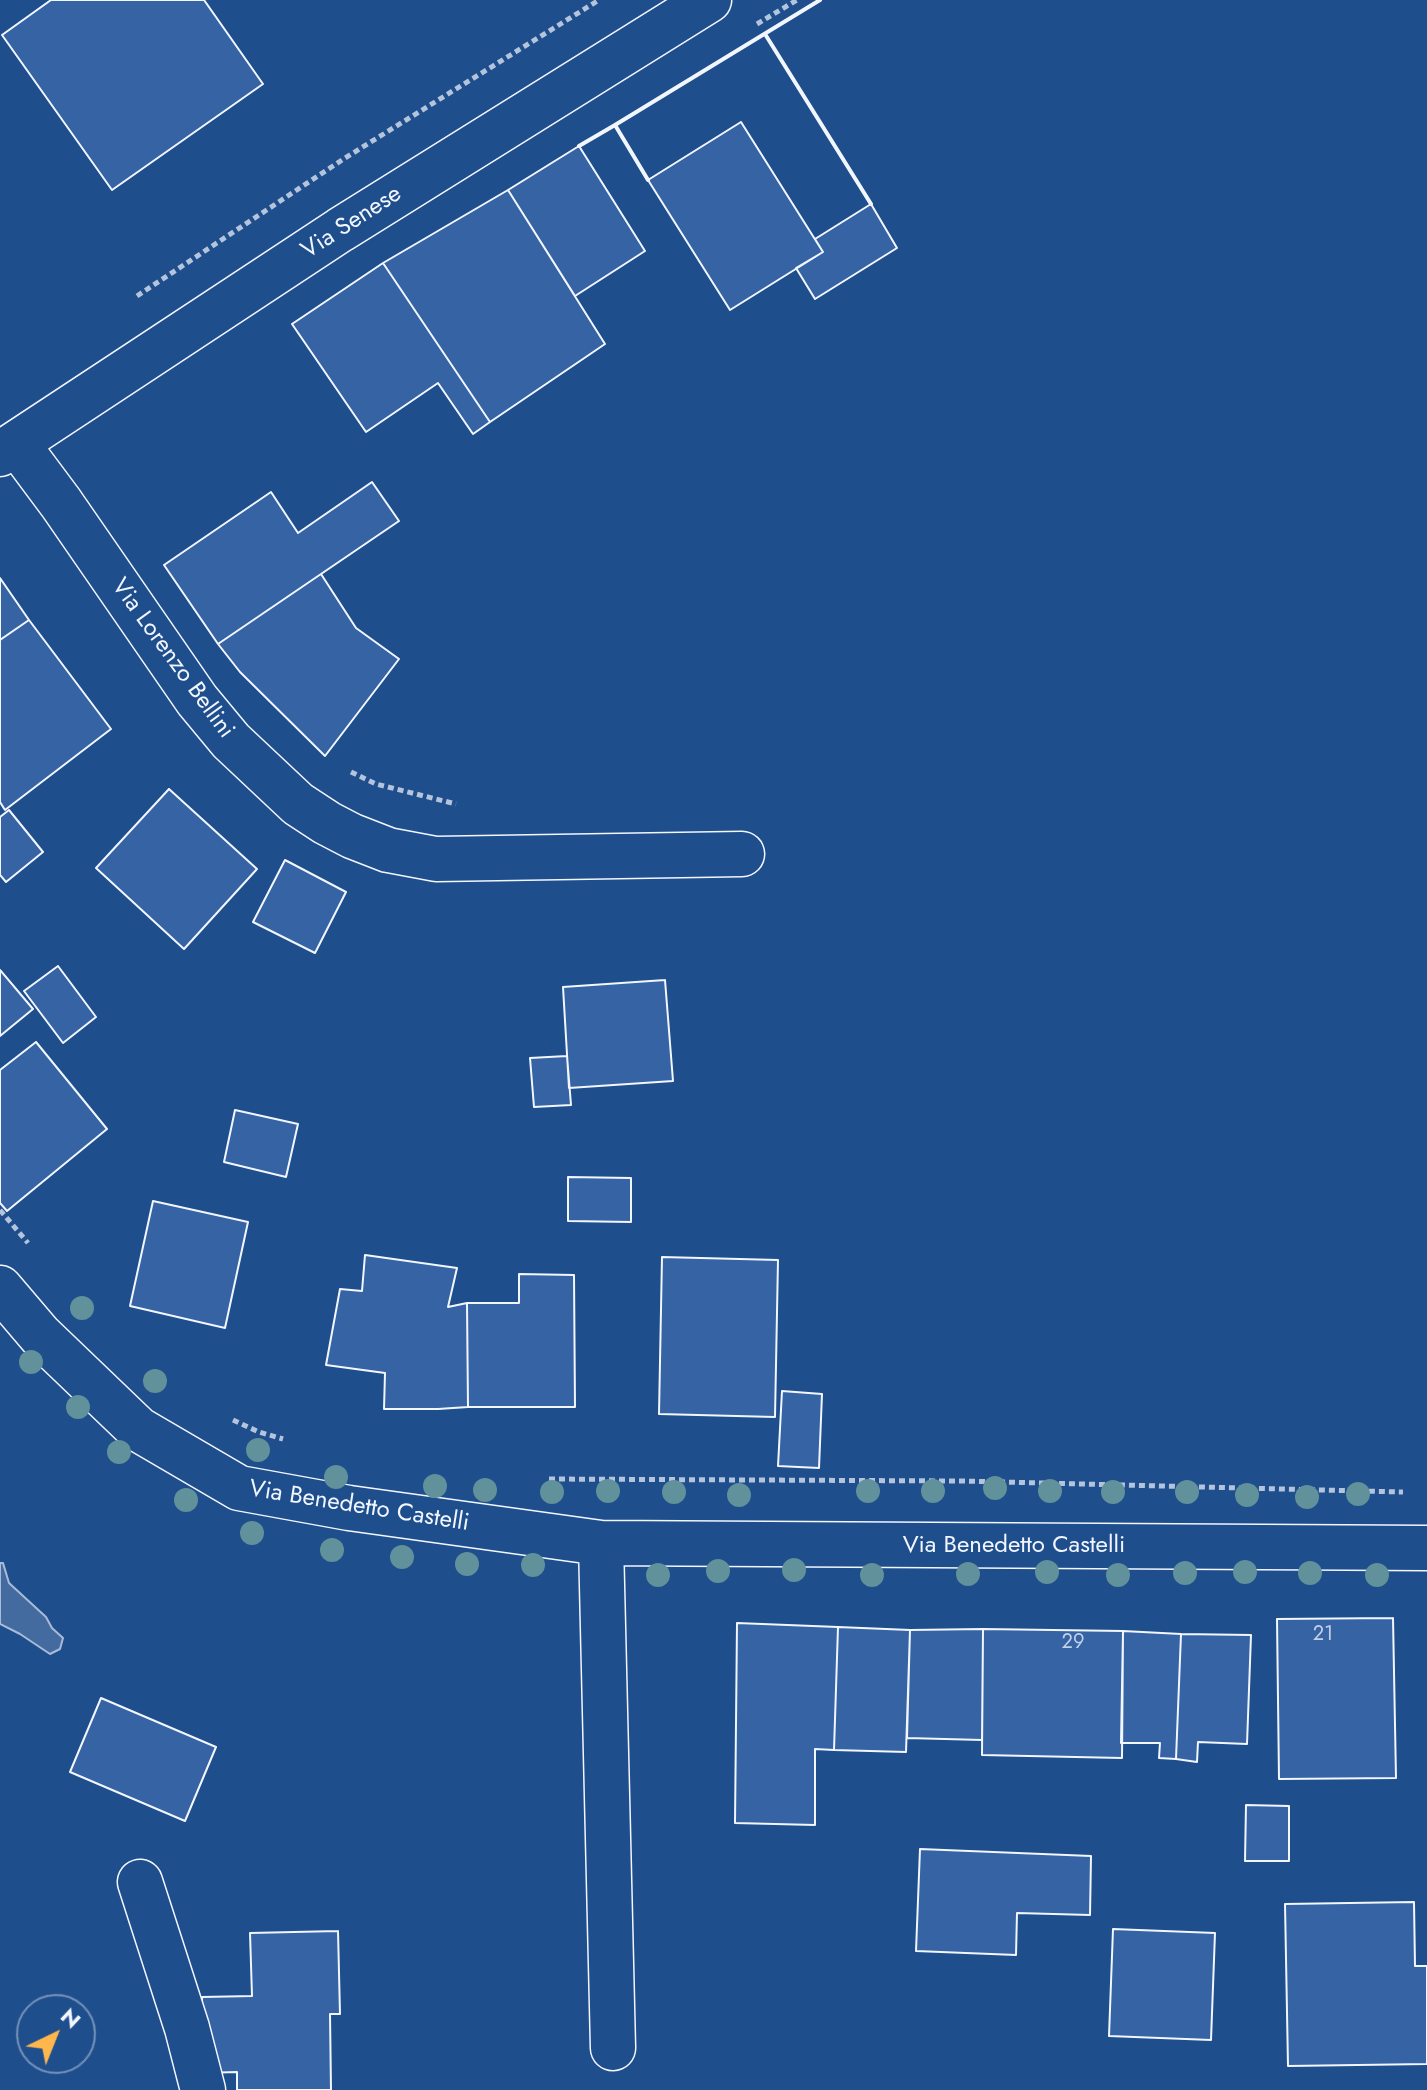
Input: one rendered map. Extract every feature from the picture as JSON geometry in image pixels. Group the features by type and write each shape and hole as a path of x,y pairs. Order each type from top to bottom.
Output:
{"street":[{"name":"Via Senese","path":"8,449 340,230 709,0"},
{"name":"Via Lorenzo Bellini","path":"8,449 61,503 197,700 231,741 298,804 327,823 388,850 436,859 742,854"},
{"name":"Via Benedetto Castelli","path":"0,1288 40,1335 138,1429 239,1488 349,1508 601,1543 1427,1548"},
{"path":"601,1543 613,2048"},
{"path":"140,1882 187,2028 203,2090"}],"path":[{"path":"341,768 376,784 466,807"},
{"path":"0,1210 30,1246"},
{"path":"221,1414 259,1432 289,1441"},
{"path":"534,1479 960,1481 1411,1492"}],"water":[{"path":"0,1563 3,1563 9,1583 46,1617 63,1638 60,1649 50,1654 0,1624"}],"building":[{"path":"51,0 204,0 263,84 112,190 2,35"},
{"path":"741,122 823,252 730,310 648,180"},
{"path":"579,146 645,251 575,296 508,190"},
{"path":"508,190 605,344 490,422 383,263"},
{"path":"871,204 897,248 815,299 796,268 823,252 815,239"},
{"path":"383,263 490,422 473,434 438,383 366,432 292,324"},
{"path":"372,482 399,521 218,644 164,565 271,492 298,533"},
{"path":"321,574 356,628 399,659 325,756 240,672 218,644"},
{"path":"0,578 29,620 0,640"},
{"path":"29,620 111,729 5,810 0,802 0,640"},
{"path":"169,789 257,869 184,949 96,868"},
{"path":"9,810 43,852 6,882 0,875 0,817"},
{"path":"285,860 346,892 315,953 253,922"},
{"path":"58,966 96,1017 63,1043 24,991"},
{"path":"0,970 33,1009 0,1036"},
{"path":"665,980 673,1081 569,1088 563,987"},
{"path":"36,1042 107,1129 7,1211 0,1203 0,1070"},
{"path":"567,1056 571,1105 534,1107 530,1058"},
{"path":"235,1110 298,1124 286,1177 224,1162"},
{"path":"568,1177 631,1178 631,1222 568,1221"},
{"path":"153,1201 248,1222 225,1328 130,1306"},
{"path":"365,1255 457,1268 448,1307 467,1303 468,1407 384,1409 385,1373 326,1365 340,1289 362,1291"},
{"path":"662,1257 778,1260 775,1417 659,1414"},
{"path":"519,1274 574,1275 575,1407 468,1407 467,1303 519,1303"},
{"path":"782,1391 822,1394 819,1468 778,1466"},
{"path":"1393,1618 1396,1778 1279,1779 1277,1619"},
{"path":"737,1623 838,1627 834,1750 815,1749 815,1825 735,1823"},
{"path":"838,1627 910,1630 906,1752 834,1750"},
{"path":"983,1629 1123,1631 1122,1758 982,1755"},
{"path":"983,1629 982,1740 907,1738 910,1630"},
{"path":"1123,1631 1181,1634 1176,1759 1159,1758 1160,1743 1121,1743"},
{"path":"1181,1634 1251,1635 1247,1744 1198,1742 1197,1762 1176,1759"},
{"path":"101,1698 216,1747 185,1821 70,1772"},
{"path":"1246,1805 1289,1806 1289,1861 1245,1861"},
{"path":"920,1849 1091,1856 1090,1915 1017,1913 1016,1955 916,1951"},
{"path":"1414,1902 1415,1966 1427,1966 1427,2064 1288,2066 1285,1904"},
{"path":"1113,1929 1215,1933 1211,2040 1109,2036"},
{"path":"338,1931 340,2014 330,2014 331,2090 237,2090 237,2072 203,2073 202,1997 252,1996 250,1933"}],"wall":[{"path":"648,180 615,125 820,0"},
{"path":"765,34 871,204"},
{"path":"579,146 615,125"}]}
